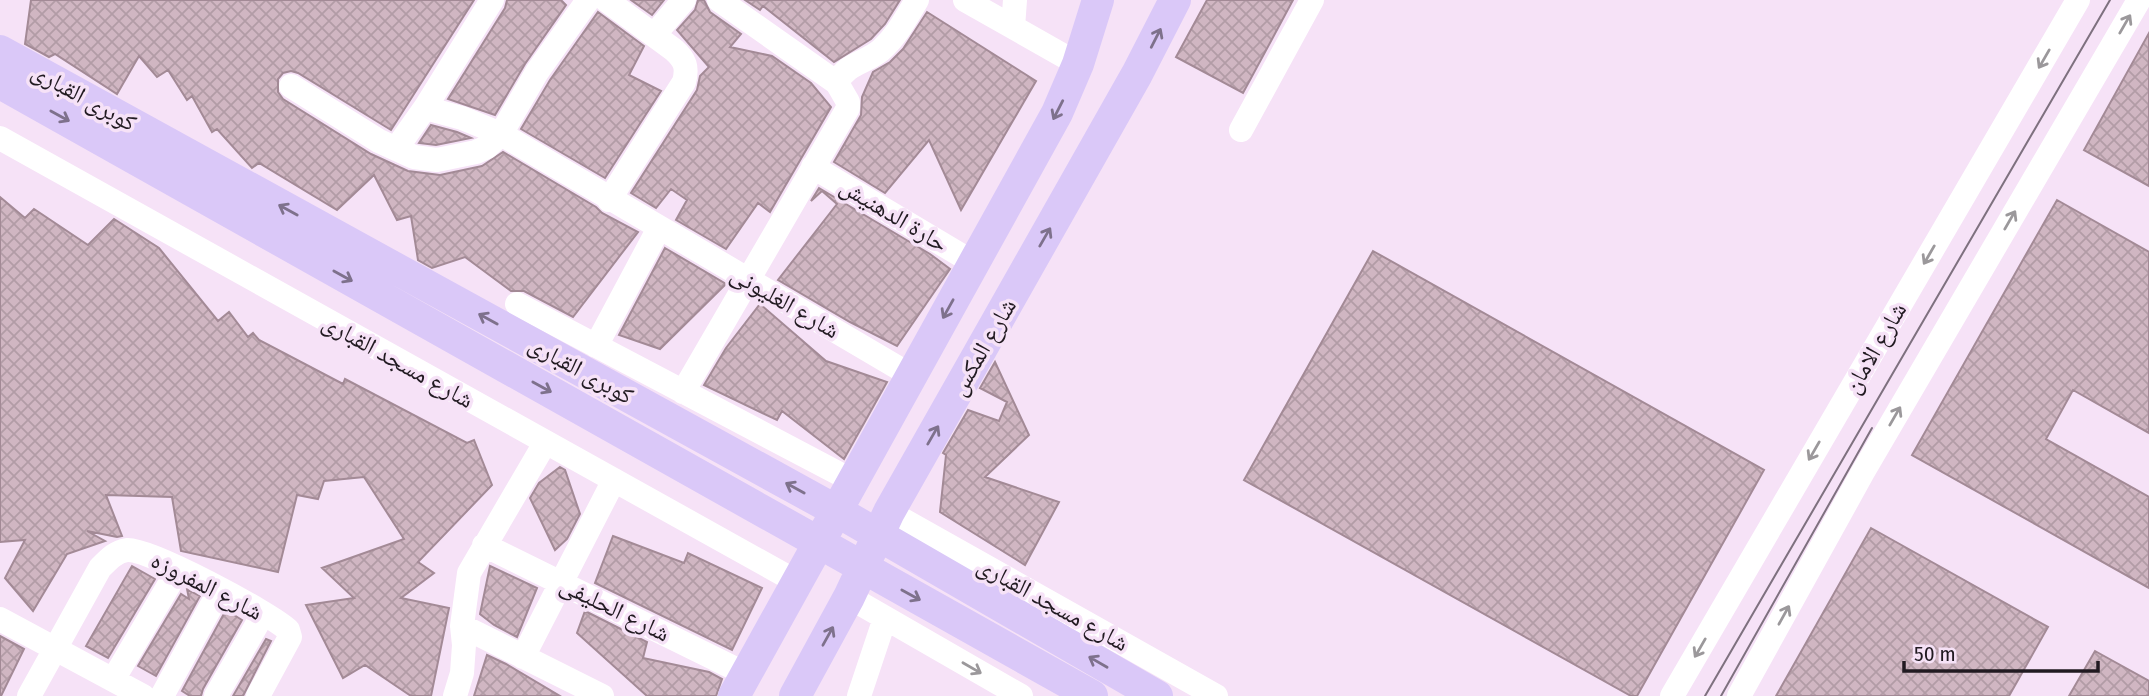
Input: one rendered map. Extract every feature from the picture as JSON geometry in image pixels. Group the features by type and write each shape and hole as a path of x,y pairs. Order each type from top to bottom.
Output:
{"main road":[{"name":"شارع المكس","path":"740,685 1056,113 1078,64 1098,0"},
{"name":"شارع المكس","path":"795,696 849,597 889,512 1130,86 1175,0"},
{"name":"كوبرى القبارى","path":"0,51 835,510 1157,696"},
{"name":"كوبرى القبارى","path":"0,83 1093,696"}],"street":[{"path":"396,149 425,108 492,0"},
{"path":"291,86 414,157 437,160 476,152 487,147 501,134 537,72 589,0"},
{"path":"606,0 683,58 687,69 684,82 609,200"},
{"path":"654,35 684,0"},
{"path":"683,392 848,108 848,102 838,82 719,0"},
{"path":"838,82 847,68 877,53 895,36 917,0"},
{"path":"965,0 1078,64"},
{"path":"1013,27 1015,0"},
{"path":"1241,130 1312,0"},
{"name":"شارع الامان","path":"1672,696 2078,0"},
{"path":"1739,696 1870,460 2139,0"},
{"name":"شارع الغليونى","path":"425,108 462,118 501,134 912,376"},
{"name":"شارع مسجد القبارى","path":"0,138 797,582"},
{"name":"حارة الدهنيش","path":"813,167 974,263"},
{"path":"596,346 659,228"},
{"path":"517,304 853,481"},
{"path":"455,696 462,673 462,626 469,573 545,443"},
{"path":"523,657 614,480"},
{"name":"شارع مسجد القبارى","path":"889,512 1216,696"},
{"name":"شارع الحليفى","path":"484,545 561,583 740,685"},
{"name":"شارع المفروزه","path":"29,696 100,568 113,554 130,550 150,555 179,568 288,630 290,637 258,696"},
{"path":"113,680 179,568"},
{"path":"162,696 220,590"},
{"path":"849,597 1011,693"},
{"path":"216,696 263,614"},
{"path":"859,696 885,618"},
{"path":"0,619 143,696"},
{"path":"462,626 602,696"}],"building":[{"path":"31,0 474,0 391,130 298,73 283,73 278,79 278,92 283,99 371,154 408,171 440,175 482,166 503,152 638,232 573,317 524,291 511,291 465,257 432,268 418,260 411,216 397,220 374,175 337,210 259,163 252,168 217,129 212,132 192,96 187,100 168,70 157,77 139,56 117,94 55,54 49,57 25,44"},
{"path":"507,0 561,0 566,5 525,64 495,115 448,99 505,8"},
{"path":"631,0 664,0 652,15"},
{"path":"698,0 704,0 710,12 741,34 730,47 772,56 811,83 831,107 770,212 758,203 726,249 676,220 687,200 671,189 656,208 631,193 697,90 700,76 709,67 677,30 695,10"},
{"path":"745,0 900,0 885,24 871,39 834,62 763,6 760,10"},
{"path":"1207,0 1293,0 1243,93 1176,57"},
{"path":"598,12 644,46 629,75 661,91 605,178 521,129 550,80"},
{"path":"927,12 1036,81 961,210 929,140 885,193 834,162 861,115 862,97 873,72 890,62 903,49"},
{"path":"2149,33 2149,186 2084,150"},
{"path":"431,125 471,138 436,145 419,143"},
{"path":"819,188 930,254 950,269 897,346 778,280 837,204 822,191 811,201"},
{"path":"0,197 25,218 34,209 88,245 114,219 159,248 218,321 229,312 248,337 253,333 259,340 343,384 345,379 467,443 474,440 492,485 418,562 434,573 401,598 449,608 431,696 411,696 365,665 343,678 306,605 354,598 322,568 404,539 364,477 324,481 318,499 297,495 278,572 181,551 172,497 106,495 122,536 87,531 105,541 67,554 33,611 5,578 25,540 0,542"},
{"path":"2057,200 2149,252 2149,433 2073,390 2046,439 2149,497 2149,588 1912,455"},
{"path":"665,248 726,284 660,349 619,335"},
{"path":"1373,251 1764,470 1637,696 1631,696 1244,480"},
{"path":"760,304 826,361 887,382 844,459 782,411 777,420 704,385 726,348"},
{"path":"995,362 1029,435 985,477 1059,502 1025,565 940,512 946,455 943,453 968,410 999,421 1007,402 980,388"},
{"path":"560,467 565,470 580,514 567,539 555,550 530,498 539,483"},
{"path":"1871,528 2048,627 2009,696 1776,696"},
{"path":"613,536 684,563 688,553 762,588 732,650 595,583"},
{"path":"132,566 155,579 108,658 86,646"},
{"path":"490,566 537,588 517,637 480,614"},
{"path":"187,589 200,596 156,676 138,666 181,594 189,599"},
{"path":"226,610 242,620 201,696 190,696 182,691"},
{"path":"585,611 647,642 643,658 709,672 722,679 716,696 647,696 577,633"},
{"path":"0,636 24,649 1,696 0,696"},
{"path":"266,639 271,641 243,696 233,696"},
{"path":"2095,651 2149,681 2149,696 2069,696"},
{"path":"487,655 506,664 560,696 474,696"}],"tram line":[{"path":"1705,696 2110,0"},
{"path":"1721,696 1872,428"}]}
